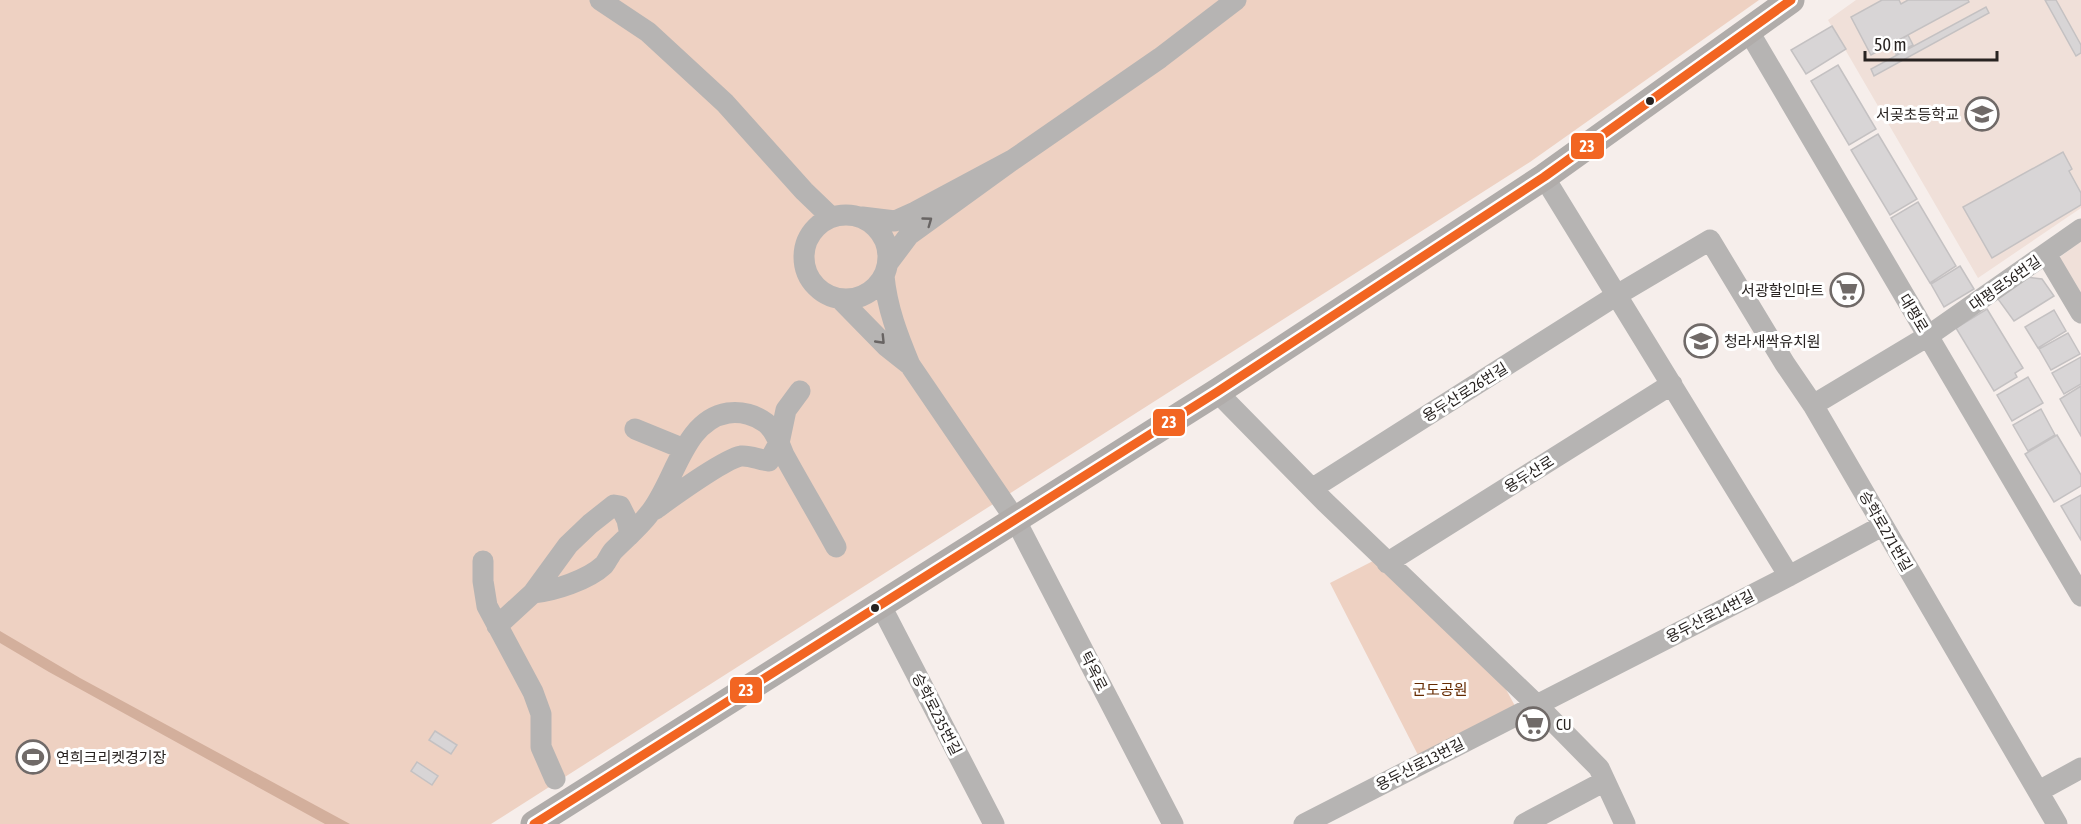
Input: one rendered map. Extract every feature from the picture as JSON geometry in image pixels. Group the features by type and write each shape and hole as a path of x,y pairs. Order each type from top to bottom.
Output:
{"main road":[{"path":"534,824 1217,392 1544,177 1791,0"}],"street":[{"path":"600,0 648,32 725,103 831,217"},
{"path":"1014,159 895,221 848,214 831,217 820,223 810,233 805,247 804,261 808,276 816,287 840,299 853,299 866,294 876,286 909,234 1160,58 1236,0"},
{"name":"대평로","path":"1748,30 2081,596"},
{"path":"1544,177 1789,576"},
{"path":"862,217 875,225 884,237 888,249 886,294 893,323 909,365"},
{"name":"대평로56번길","path":"1813,405 1928,336 2081,229"},
{"name":"용두산로26번길","path":"1313,488 1617,295 1710,240"},
{"name":"승학로271번길","path":"1710,240 1785,364 1813,405 2057,824"},
{"path":"2046,254 2081,313"},
{"path":"840,299 886,346 909,365"},
{"name":"탁옥로","path":"909,365 1015,519 1173,824"},
{"name":"용두산로","path":"1387,563 1672,384"},
{"path":"533,593 547,592 572,584 591,573 604,564 610,554 651,512 739,456 769,461 779,443 786,411 800,392"},
{"path":"1217,392 1313,488 1324,502 1536,704 1599,768 1625,824"},
{"path":"651,512 693,435 719,414 746,413 766,423 774,431 836,547"},
{"path":"635,429 684,449"},
{"path":"497,626 533,593 568,545 614,505 620,506 627,520 630,535"},
{"name":"용두산로14번길","path":"1536,704 1789,576 1882,526"},
{"path":"483,561 487,606 533,692 541,714 541,747 555,779"},
{"name":"승학로235번길","path":"880,604 994,824"},
{"name":"용두산로13번길","path":"1312,822 1536,704"},
{"path":"2039,791 2081,768"},
{"path":"1524,824 1605,781"}],"shaded area":[{"name":"서곶초등학교","path":"1856,0 2081,0 2081,208 1978,278 1828,20"},
{"path":"2081,241 2081,305 2059,269 2060,257"},
{"path":"0,631 80,678 350,824 325,824 49,672 0,643"}],"green space":[{"path":"0,0 1759,0 1530,162 491,824 0,824"},
{"name":"군도공원","path":"1373,561 1501,680 1515,706 1418,755 1330,583"}],"building":[{"path":"1882,0 1899,0 1901,4 1908,0 1968,0 1969,2 1871,55 1851,17"},
{"path":"2045,0 2056,0 2081,45 2081,53 2076,56"},
{"path":"1986,7 1989,13 1874,76 1871,69"},
{"path":"1832,26 1846,49 1806,74 1791,50"},
{"path":"1908,35 1913,45 1896,54 1891,45"},
{"path":"1838,65 1876,129 1849,145 1811,81"},
{"path":"1878,134 1917,199 1890,215 1851,150"},
{"path":"2063,152 2072,169 2069,171 2081,193 2081,205 1992,258 1963,207"},
{"path":"1918,202 1956,266 1930,283 1891,218"},
{"path":"1960,266 1974,289 1944,307 1931,284"},
{"path":"2027,277 2042,279 2054,296 2014,321 1998,299"},
{"path":"1987,309 2023,368 2015,373 2017,377 1994,391 1956,328"},
{"path":"2054,310 2066,331 2038,348 2025,327"},
{"path":"2068,333 2080,354 2051,370 2039,349"},
{"path":"2081,357 2081,384 2064,394 2052,373"},
{"path":"2028,377 2043,403 2012,421 1997,395"},
{"path":"2081,386 2081,436 2060,399"},
{"path":"2041,409 2055,435 2028,451 2013,425"},
{"path":"2057,435 2081,475 2081,486 2054,502 2025,454"},
{"path":"2081,495 2081,540 2061,506"},
{"path":"435,731 457,745 451,754 429,740"},
{"path":"417,762 438,776 432,785 411,771"}],"transit line":[{"name":"23","path":"534,824 1217,392 1544,177 1791,0"}],"place":[{"name":"서곶초등학교","path":"1982,114"},
{"name":"서광할인마트","path":"1847,290"},
{"name":"청라새싹유치원","path":"1701,341"},
{"name":"CU","path":"1533,724"},
{"name":"연희크리켓경기장","path":"33,757"}]}
